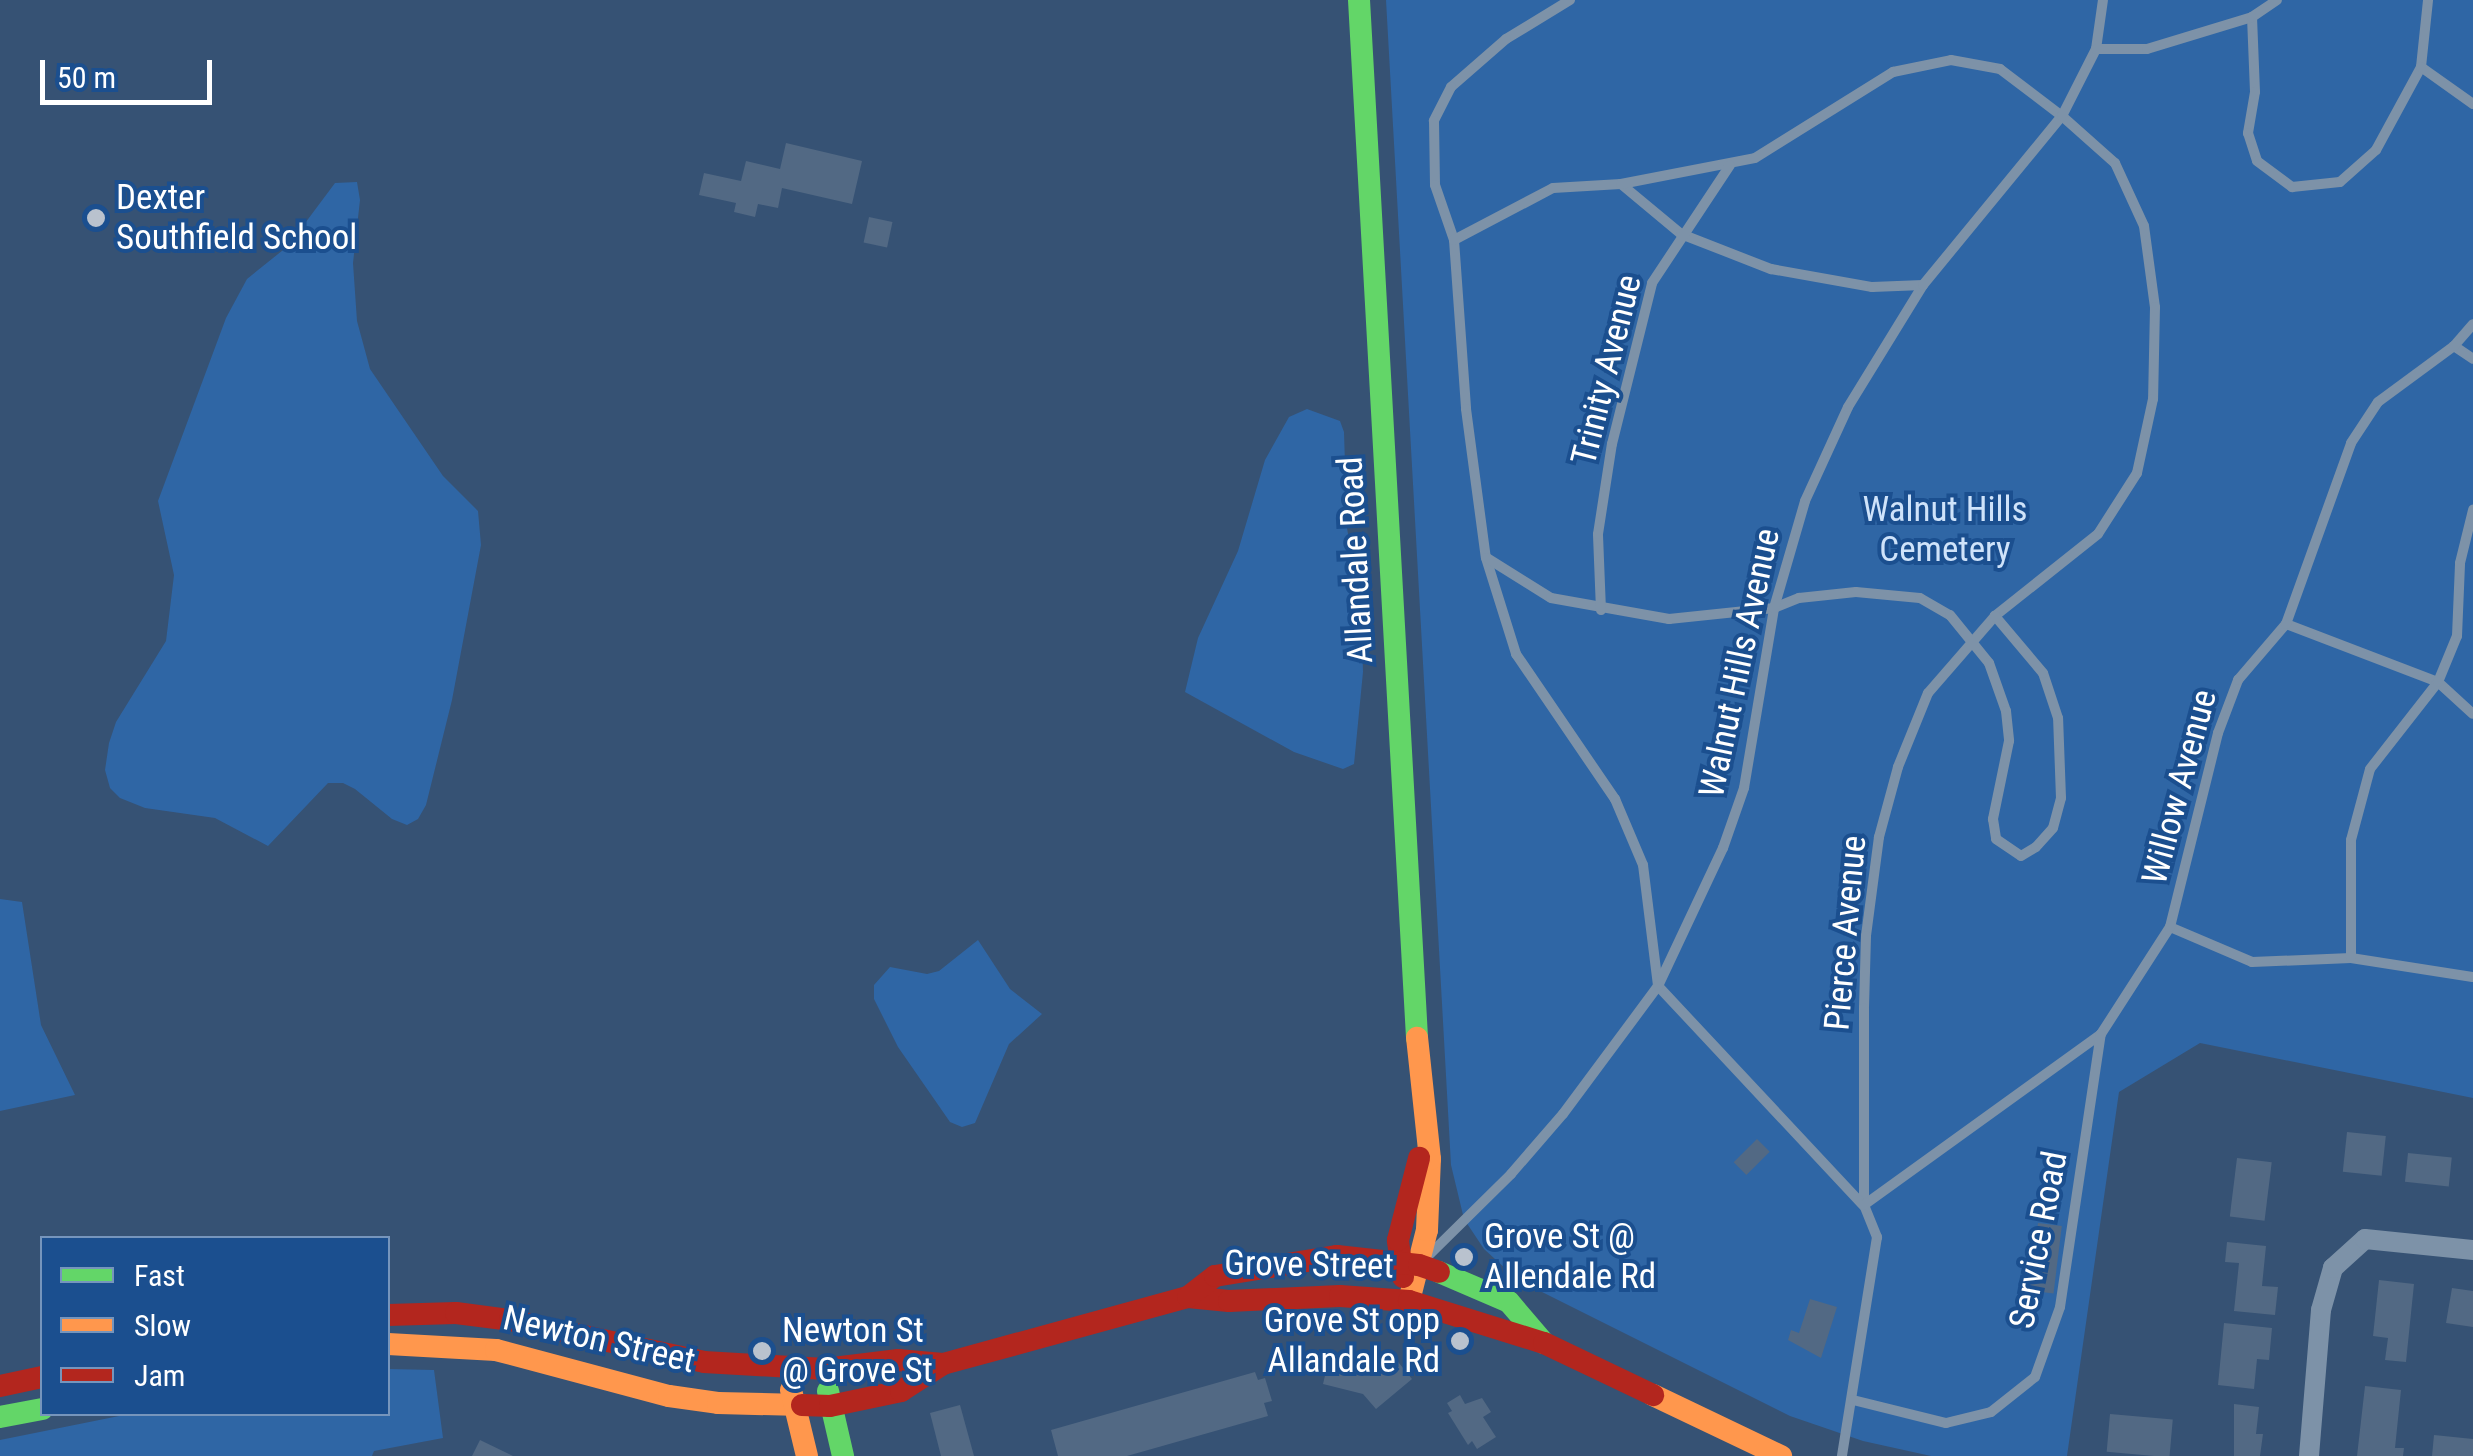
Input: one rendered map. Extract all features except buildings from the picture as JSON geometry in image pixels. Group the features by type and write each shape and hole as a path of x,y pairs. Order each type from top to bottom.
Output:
{"main road":[{"name":"Allandale Road","path":"1359,0 1423,1117 1418,1161 1398,1240 1409,1264 1410,1301"},
{"name":"Grove Street","path":"1188,1297 1216,1276 1245,1268 1337,1256 1409,1264 1510,1302 1544,1343"},
{"name":"Grove Street","path":"830,1406 900,1391 943,1364 1188,1297 1229,1301 1250,1297 1410,1301 1544,1343 1780,1456"},
{"name":"Newton Street","path":"390,1315 483,1316 663,1356 825,1370"},
{"name":"Newton Street","path":"390,1344 496,1350 669,1396 793,1408 830,1406"},
{"name":"Grove Street","path":"825,1370 898,1360 943,1364"},
{"path":"789,1369 793,1408 808,1456"},
{"path":"825,1370 842,1456"},
{"path":"0,1386 40,1378"},
{"path":"0,1418 40,1409"}],"street":[{"path":"2309,1456 2321,1310 2333,1268 2365,1240 2473,1250"}],"lane":[{"path":"1570,0 1506,39 1450,86 1434,121 1435,185 1454,240 1466,409 1486,558 1516,654 1615,799 1642,866 1658,986 1864,1205"},
{"name":"Walnut Hills Avenue","path":"1409,1264 1512,1174 1564,1114 1658,986 1724,848 1744,788 1774,608 1805,502 1848,407 1923,285 2062,116 2096,49 2103,0"},
{"path":"2096,49 2147,49 2252,16 2277,0"},
{"path":"2252,16 2255,92 2248,133 2258,161 2292,187 2340,182 2376,150 2420,68 2428,0"},
{"name":"Pierce Avenue","path":"1454,240 1553,188 1621,184 1754,158 1893,72 1950,60 2000,69 2062,116 2115,164 2144,226 2155,306 2153,399 2138,473 2098,534 1995,616 1928,694 1898,768 1879,837 1866,936 1864,1205 1877,1237 1842,1456"},
{"path":"2420,68 2473,104"},
{"name":"Trinity Avenue","path":"1600,610 1598,534 1612,444 1652,283 1730,165"},
{"path":"1621,184 1681,234 1772,269 1872,287 1923,285"},
{"name":"Willow Avenue","path":"1864,1205 2101,1034 2170,927 2218,733 2238,680 2286,624 2351,444 2378,402 2454,346 2473,324"},
{"path":"2454,346 2473,359"},
{"path":"2352,958 2352,840 2370,768 2438,682 2457,636 2460,563 2473,510"},
{"path":"1486,558 1552,598 1600,610 1669,618 1774,608 1799,598 1856,592 1920,598 1950,616 1989,662 2006,712 2008,742 1993,819 1996,839 2021,856 2036,848 2053,828 2061,798 2058,718 2042,673 1995,616"},
{"path":"2286,624 2438,682 2473,714"},
{"path":"2170,927 2252,962 2352,958 2473,977"},
{"name":"Service Road","path":"1853,1400 1946,1423 1991,1412 2036,1377 2060,1308 2101,1034"},
{"path":"1245,1268 1250,1297"}],"green space":[{"name":"Walnut Hills Cemetery","path":"1386,0 2473,0 2473,1098 2200,1043 2119,1092 2067,1456 1931,1456 1863,1441 1790,1416 1518,1280 1484,1249 1464,1219 1451,1165"},
{"path":"357,182 360,200 353,263 357,321 370,369 443,476 478,511 481,545 452,700 426,805 418,819 407,825 392,819 355,789 343,783 328,783 268,846 215,818 145,808 120,798 110,788 105,770 116,722 166,641 174,575 158,501 226,318 247,279 288,246 335,183"},
{"path":"1307,409 1340,421 1344,432 1347,528 1361,608 1363,672 1354,764 1343,769 1294,752 1185,692 1198,638 1238,551 1265,460 1289,417"},
{"path":"0,899 22,902 41,1025 75,1095 0,1111"},
{"path":"978,940 1010,989 1042,1014 1009,1044 975,1123 962,1127 950,1122 898,1047 874,999 874,985 890,967 927,974 939,971"},
{"path":"390,1369 434,1370 443,1438 374,1451 372,1456 0,1456 0,1440 119,1416 390,1416"}],"traffic: fast":[{"path":"1359,0 1417,1038"},
{"path":"1439,1272 1509,1302 1544,1343"},
{"path":"828,1391 843,1456"},
{"path":"0,1417 40,1409"}],"traffic: slow":[{"path":"1409,1301 1427,1230 1430,1159 1417,1038"},
{"path":"390,1344 496,1350 669,1396 718,1403 802,1405"},
{"path":"791,1390 807,1456"},
{"path":"1653,1395 1781,1456"}],"traffic: jam":[{"path":"1403,1277 1398,1240 1419,1158"},
{"path":"802,1405 830,1406 901,1391 943,1364 1188,1297 1215,1276 1337,1256 1419,1265 1439,1272"},
{"path":"1188,1297 1229,1301 1340,1296 1409,1301 1544,1343 1653,1395"},
{"path":"390,1315 456,1313 510,1320 704,1362 825,1369 898,1360 943,1364"},
{"path":"0,1386 40,1377"}],"place":[{"name":"Dexter Southfield School","path":"96,218"},
{"name":"Grove St @ Allendale Rd","path":"1464,1257"},
{"name":"Grove St opp Allandale Rd","path":"1460,1341"},
{"name":"Newton St @ Grove St","path":"762,1351"}]}
